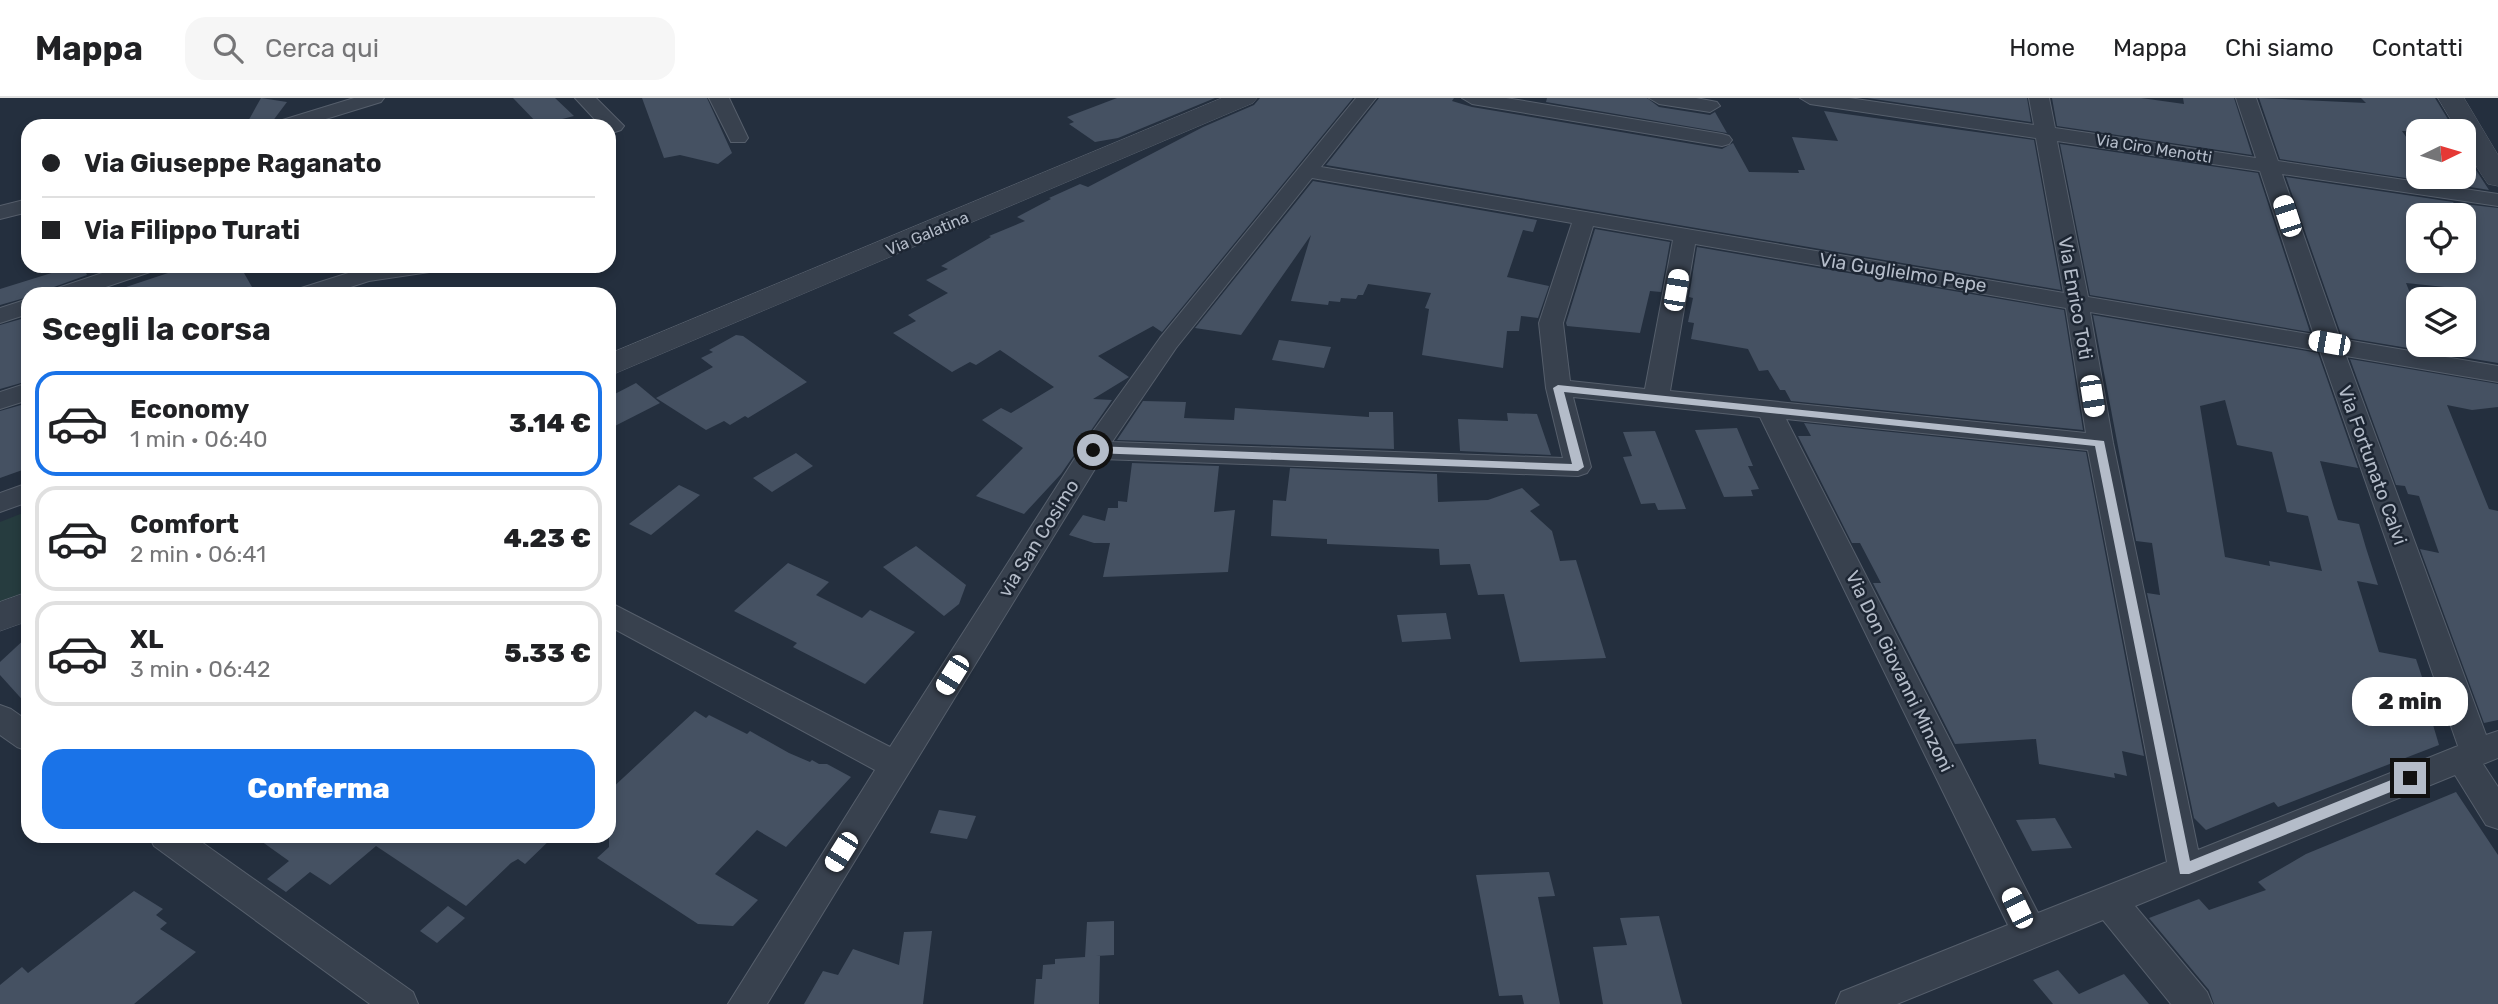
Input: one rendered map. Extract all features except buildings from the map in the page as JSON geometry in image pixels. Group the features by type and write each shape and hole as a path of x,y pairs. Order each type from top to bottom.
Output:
{"street":[{"path":"306,119 374,98"},
{"path":"585,98 607,119"},
{"path":"719,98 738,138"},
{"name":"Via Galatina","path":"616,363 1244,98"},
{"name":"via San Cosimo","path":"746,1004 1093,450 1168,343 1366,98"},
{"path":"1472,98 1722,140"},
{"path":"1659,98 1710,106"},
{"name":"Via Ciro Menotti","path":"1811,98 2498,200"},
{"path":"1966,98 1976,122"},
{"name":"Via Enrico Toti","path":"2039,98 2100,443 2185,869"},
{"name":"Via Fortunato Calvi","path":"2246,98 2329,343 2478,751 2498,815"},
{"path":"2451,98 2488,149 2498,178"},
{"name":"Via Guglielmo Pepe","path":"1308,172 2329,343 2498,374"},
{"path":"0,214 21,207"},
{"path":"1093,450 1578,467 1558,388 1551,323 1584,219"},
{"path":"1656,398 1685,236"},
{"path":"84,287 125,273"},
{"path":"328,287 380,273"},
{"path":"0,316 21,308"},
{"path":"1558,388 2100,443"},
{"path":"0,401 21,394"},
{"name":"Via Don Giovanni Minzoni","path":"1769,410 2030,933"},
{"path":"0,503 21,495"},
{"path":"0,617 21,609"},
{"path":"616,617 895,765"},
{"path":"0,718 21,733"},
{"path":"1854,1004 2478,751"},
{"path":"176,843 400,1004"},
{"path":"2109,901 2194,1004"}],"green space":[{"path":"21,514 21,595 0,603 0,522"}],"route":[{"path":"1093,450 1578,467 1558,388 2100,443 2185,869 2410,778"}]}
